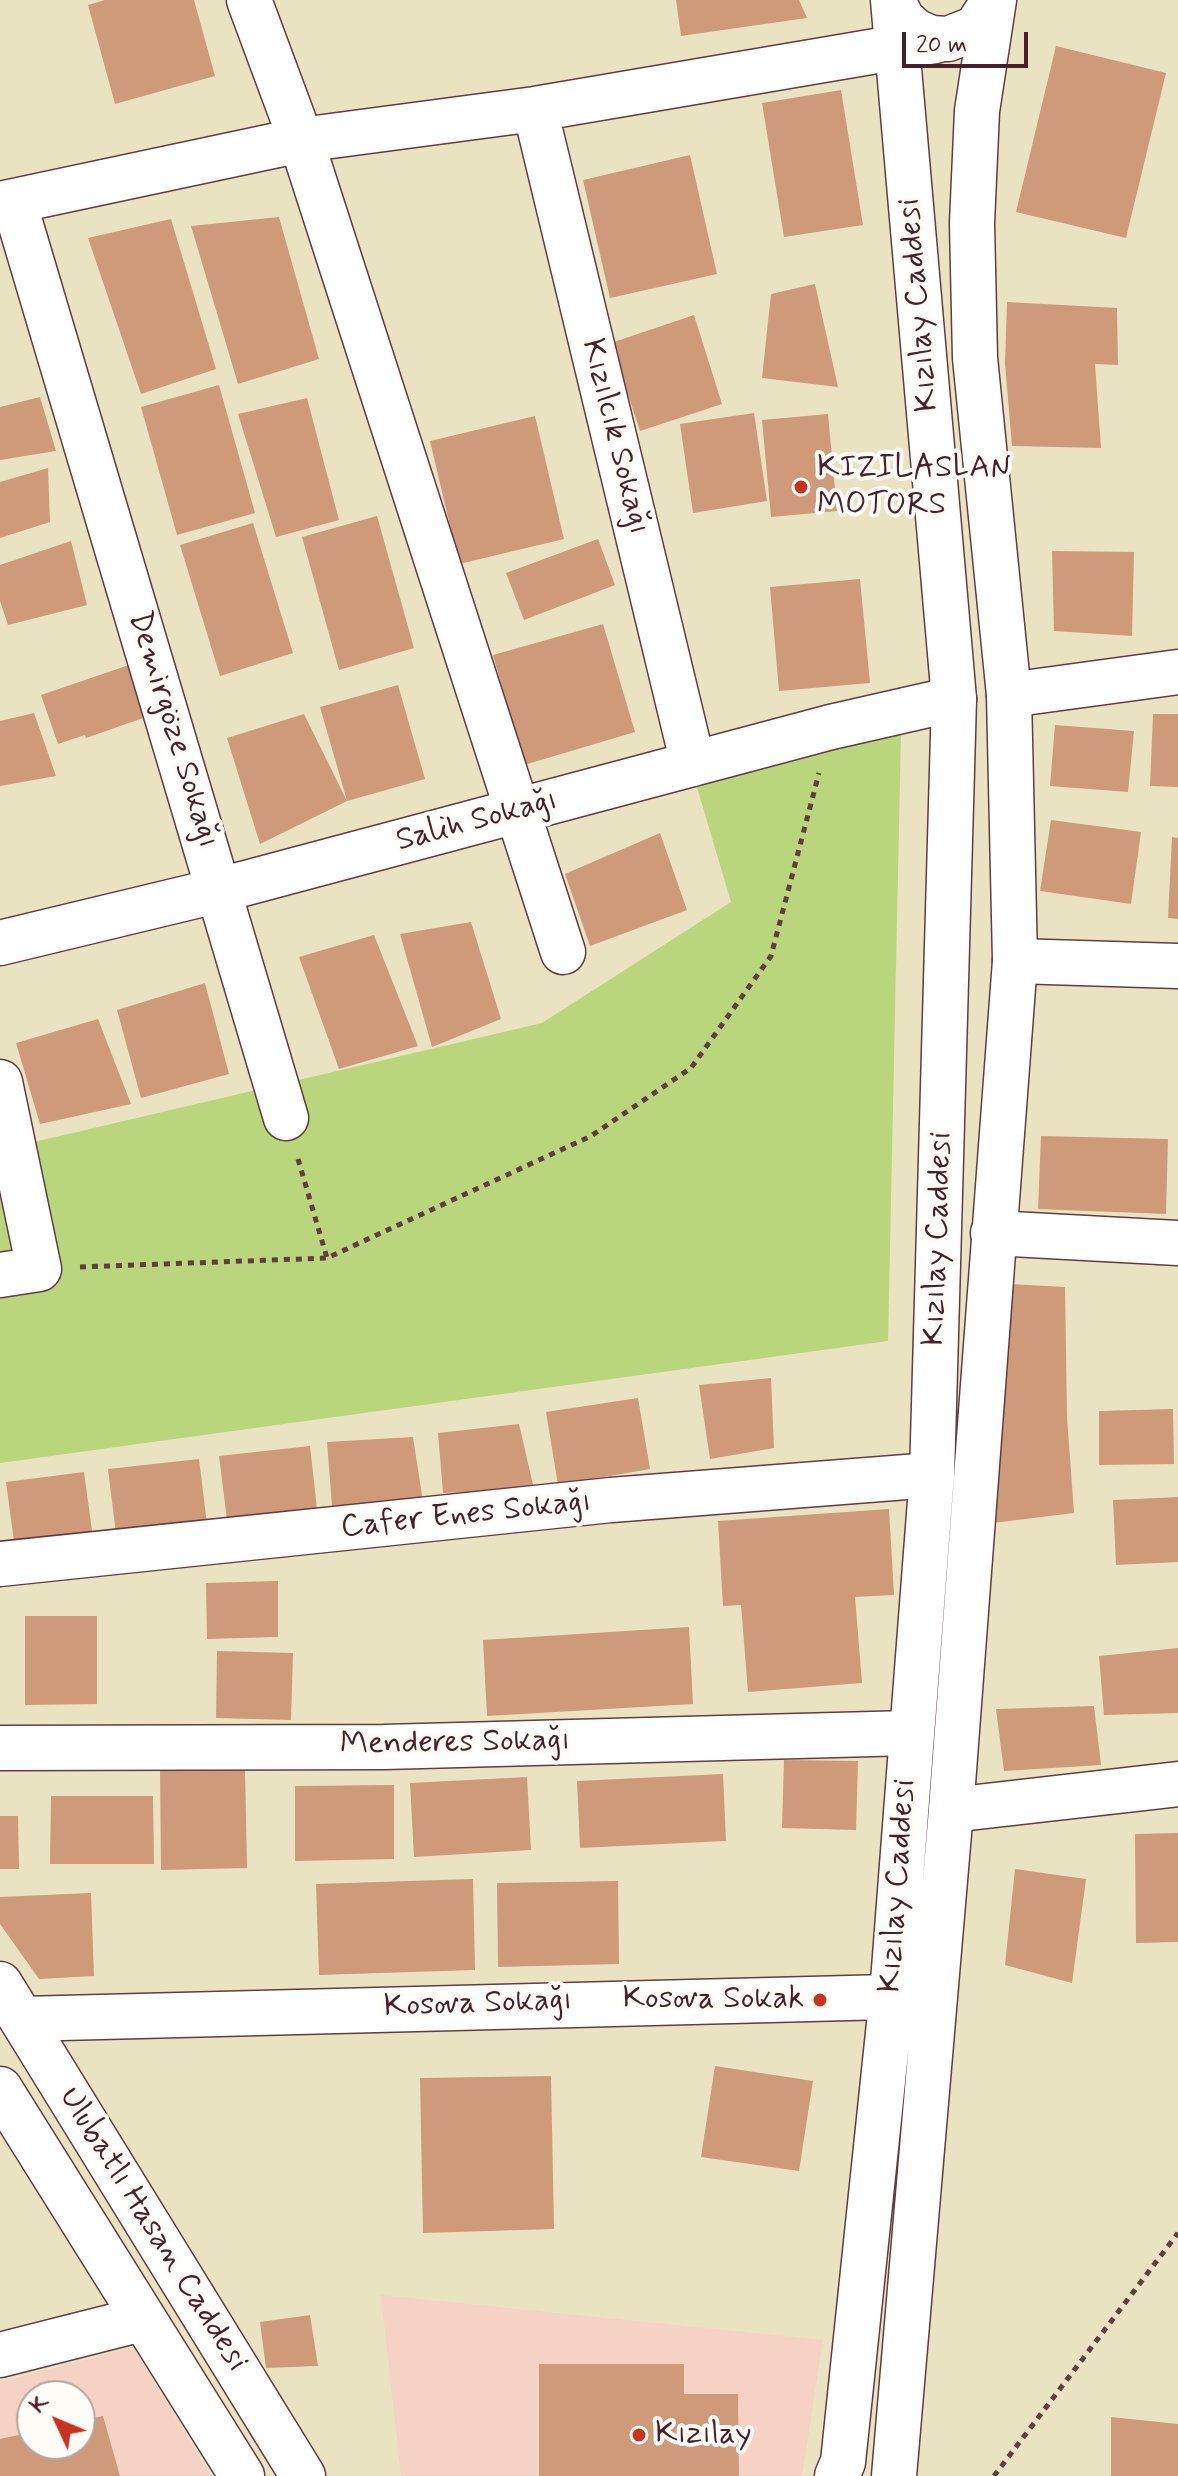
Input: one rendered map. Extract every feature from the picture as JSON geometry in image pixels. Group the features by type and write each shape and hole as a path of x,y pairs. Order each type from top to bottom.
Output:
{"street":[{"path":"249,0 301,140 563,952"},
{"path":"891,0 902,19 915,31 931,38 948,39"},
{"path":"842,58 867,43 891,0"},
{"name":"Kızılay Caddesi","path":"837,2476 843,2462 892,1995 932,1475 954,699 898,49 891,0"},
{"path":"7,203 301,140 535,109 948,39 976,28 994,1"},
{"name":"Kızılay Caddesi","path":"894,2476 951,1810 1015,961 1009,695 975,358 972,223 977,111 994,1"},
{"name":"Kızılcık Sokağı","path":"535,109 693,764"},
{"name":"Demirgöze Sokağı","path":"7,203 220,890 286,1118"},
{"path":"1009,695 1178,672"},
{"name":"Salih Sokağı","path":"0,943 220,890 831,727 954,699"},
{"path":"1015,961 1178,966"},
{"path":"0,1082 20,1272"},
{"path":"993,1233 1178,1243"},
{"name":"Cafer Enes Sokağı","path":"0,1564 611,1500 932,1475"},
{"name":"Menderes Sokağı","path":"0,1748 384,1747 910,1733"},
{"path":"951,1810 1178,1784"},
{"name":"Kosova Sokağı","path":"11,2002 935,1996"},
{"name":"Ulubatlı Hasan Caddesi","path":"11,2002 303,2476"},
{"name":"Ulubatlı Hasan Caddesi","path":"0,2089 242,2476"},
{"path":"0,2355 142,2319"}],"path":[{"path":"20,1272 327,1258 591,1136 691,1068 771,956 831,727"},
{"path":"286,1118 327,1258"},
{"path":"994,2476 1178,2233"}],"shaded area":[{"path":"381,2295 823,2340 802,2476 401,2476"},
{"path":"133,2347 211,2476 0,2476 0,2382"}],"green space":[{"path":"901,732 888,1341 0,1463 0,1150 542,1023 731,902 696,784"}],"building":[{"path":"105,0 194,0 215,76 115,104 88,5"},
{"path":"676,0 799,0 807,18 681,36"},
{"path":"1056,46 1166,73 1126,238 1016,212"},
{"path":"841,90 863,225 784,237 762,103"},
{"path":"690,155 717,274 610,298 583,180"},
{"path":"279,217 319,359 238,384 191,226"},
{"path":"171,219 216,369 141,394 88,238"},
{"path":"815,284 838,387 762,378 771,294"},
{"path":"1007,302 1117,308 1118,365 1095,364 1101,448 1012,446 1005,364"},
{"path":"694,315 722,404 640,431 611,343"},
{"path":"219,385 255,513 177,535 141,407"},
{"path":"40,397 56,451 0,460 0,407"},
{"path":"307,398 339,520 276,537 238,414"},
{"path":"754,413 767,501 693,513 680,424"},
{"path":"828,414 837,511 771,517 762,420"},
{"path":"535,416 564,539 459,564 430,441"},
{"path":"48,468 50,522 0,538 0,482"},
{"path":"377,516 414,648 339,670 302,537"},
{"path":"253,523 293,653 220,676 180,545"},
{"path":"598,539 615,585 524,620 506,573"},
{"path":"71,541 87,605 8,625 0,601 0,565"},
{"path":"1052,551 1134,552 1132,636 1054,631"},
{"path":"860,579 870,683 779,691 770,587"},
{"path":"603,624 635,732 524,765 493,655"},
{"path":"132,664 149,716 86,738 85,735 58,744 41,695"},
{"path":"398,685 425,779 347,801 320,707"},
{"path":"34,713 56,776 0,786 0,721"},
{"path":"304,714 347,801 260,844 227,738"},
{"path":"1153,714 1178,714 1178,787 1150,786"},
{"path":"1055,725 1134,731 1128,792 1050,786"},
{"path":"1051,820 1141,832 1131,904 1040,891"},
{"path":"660,833 687,910 590,946 565,874"},
{"path":"1172,837 1178,838 1178,919 1168,918"},
{"path":"471,922 501,1019 432,1047 400,934"},
{"path":"374,935 418,1046 339,1069 299,957"},
{"path":"205,983 229,1074 141,1098 117,1010"},
{"path":"98,1019 131,1104 40,1124 16,1043"},
{"path":"1041,1136 1168,1139 1166,1214 1038,1209"},
{"path":"1010,1284 1065,1287 1067,1417 1074,1513 993,1523"},
{"path":"771,1378 774,1448 710,1459 699,1385"},
{"path":"638,1398 650,1469 558,1485 546,1412"},
{"path":"1173,1409 1174,1464 1099,1465 1099,1411"},
{"path":"519,1424 534,1489 443,1493 438,1433"},
{"path":"413,1437 423,1502 332,1506 327,1442"},
{"path":"310,1446 317,1509 227,1520 219,1456"},
{"path":"199,1459 207,1524 116,1534 108,1469"},
{"path":"84,1472 93,1538 15,1549 6,1482"},
{"path":"1178,1497 1178,1562 1116,1565 1113,1500"},
{"path":"889,1509 894,1595 855,1597 862,1683 748,1692 741,1605 723,1606 718,1521"},
{"path":"278,1581 278,1637 207,1639 206,1583"},
{"path":"25,1616 97,1616 97,1704 25,1705"},
{"path":"689,1627 693,1704 487,1716 483,1640"},
{"path":"1178,1648 1178,1713 1104,1715 1099,1656"},
{"path":"217,1651 293,1653 291,1720 216,1718"},
{"path":"1094,1706 1101,1765 1004,1771 996,1709"},
{"path":"784,1760 858,1761 856,1830 782,1828"},
{"path":"245,1767 247,1868 161,1870 160,1768"},
{"path":"723,1774 726,1841 580,1848 577,1781"},
{"path":"527,1777 531,1850 414,1857 410,1783"},
{"path":"394,1785 394,1859 295,1861 295,1786"},
{"path":"51,1796 153,1796 154,1864 50,1864"},
{"path":"0,1816 18,1816 19,1869 0,1869"},
{"path":"1178,1833 1178,1942 1136,1943 1135,1834"},
{"path":"1015,1869 1086,1879 1072,1983 1005,1965"},
{"path":"473,1879 475,1970 319,1975 316,1884"},
{"path":"618,1881 619,1964 498,1967 497,1883"},
{"path":"91,1893 94,1976 39,1979 0,1924 0,1897"},
{"path":"715,2066 813,2081 799,2171 701,2157"},
{"path":"551,2076 554,2229 423,2233 420,2078"},
{"path":"310,2315 318,2366 266,2368 260,2322"},
{"name":"Kızılay","path":"539,2364 684,2364 684,2394 738,2394 739,2476 539,2476"},
{"path":"103,2416 120,2476 0,2476 0,2439 16,2436 16,2460 96,2460 96,2418"},
{"path":"1111,2417 1178,2424 1178,2476 1111,2476"}],"place":[{"name":"KIZILASLAN MOTORS","path":"801,487"},
{"name":"Kosova Sokak","path":"820,2000"},
{"name":"Kızılay","path":"639,2435"}]}
